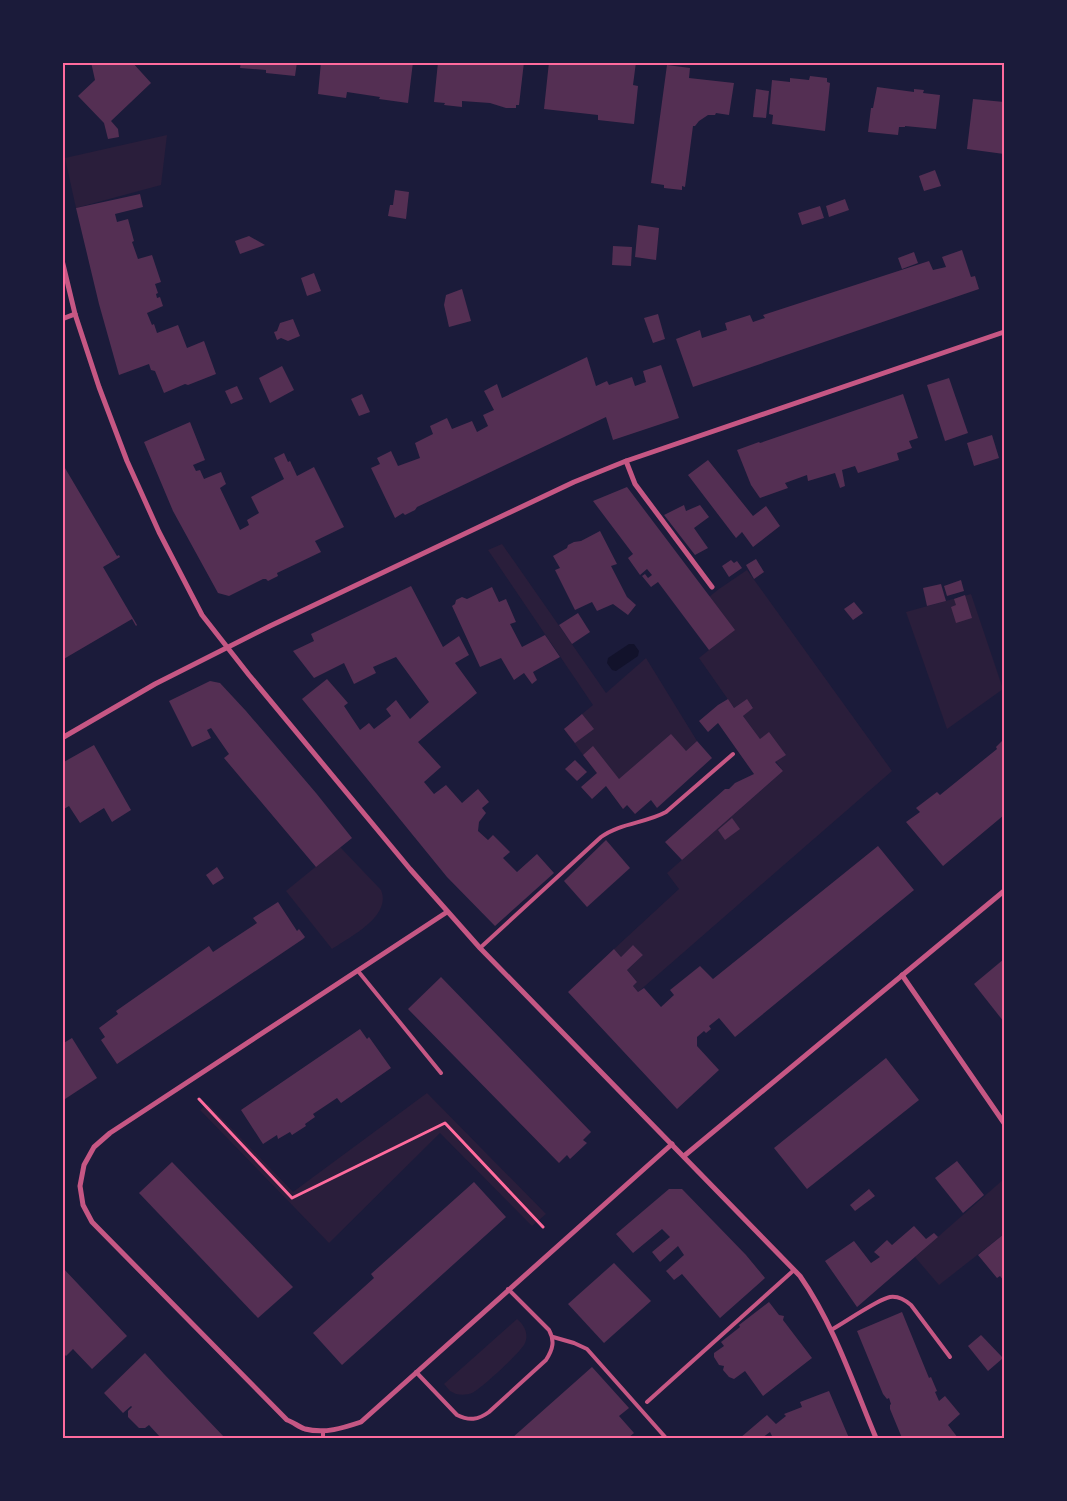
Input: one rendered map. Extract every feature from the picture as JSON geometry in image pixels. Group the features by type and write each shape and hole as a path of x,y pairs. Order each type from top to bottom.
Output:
{"street":[{"path":"62,260 75,314 99,387 127,461 158,532 202,614 227,648 447,912 794,1270 815,1297 831,1330 876,1438"},
{"path":"62,319 75,314"},
{"path":"62,738 155,684 270,626 574,482 626,461 702,437 1004,332"},
{"path":"626,461 635,484 712,587"},
{"path":"684,1156 1004,891"},
{"path":"447,912 110,1133 94,1147 84,1165 80,1186 83,1205 92,1222 287,1420 304,1428 323,1431 361,1422 672,1144"},
{"path":"902,975 1004,1123"}],"lane":[{"path":"480,948 602,836 666,812 733,754"},
{"path":"358,971 441,1072"},
{"path":"647,1402 794,1270"},
{"path":"416,1372 457,1415 473,1420 489,1412 546,1360 551,1353 553,1344 549,1330 508,1289"},
{"path":"831,1330 884,1299 899,1298 906,1300 912,1305 950,1358"},
{"path":"552,1337 587,1349 666,1438"},
{"path":"323,1431 323,1438"}],"path":[{"path":"199,1099 292,1198 445,1123 543,1228"}],"shaded area":[{"path":"167,135 161,185 76,208 65,158"},
{"path":"502,544 606,693 646,658 697,741 623,809 564,729 593,705 488,550"},
{"path":"747,570 892,771 638,992 633,986 637,982 627,970 643,955 633,945 621,957 614,949 679,889 667,873 783,771 743,716 753,707 746,700 734,708 699,658 734,630 709,597"},
{"path":"971,594 1003,689 947,729 906,612"},
{"path":"629,644 634,644 639,651 638,656 616,671 612,670 607,663 608,658"},
{"path":"340,847 381,890 383,900 381,908 367,925 332,949 286,891"},
{"path":"427,1093 546,1214 532,1226 440,1133 329,1243 200,1110 208,1104 293,1192"},
{"path":"1004,1179 1004,1234 939,1285 915,1257"},
{"path":"517,1319 524,1327 526,1336 525,1343 517,1354 472,1393 460,1395 450,1391 444,1384"}],"building":[{"path":"91,62 132,62 151,83 111,121 118,129 119,137 108,139 104,123 78,96 95,80"},
{"path":"241,62 297,62 295,76 266,73 266,70 240,68"},
{"path":"321,62 413,62 408,103 347,92 346,98 318,94"},
{"path":"438,62 524,62 519,105 516,105 516,108 506,108 490,103 462,101 462,107 434,102"},
{"path":"549,62 636,62 633,85 638,86 634,124 598,120 598,115 544,109"},
{"path":"667,65 690,68 689,78 734,83 729,115 716,113 715,115 708,115 693,126 685,187 682,186 682,190 664,188 664,185 651,183"},
{"path":"810,76 827,78 827,82 830,83 825,131 772,124 773,115 769,114 772,80 790,82 790,78 809,80"},
{"path":"877,87 914,92 914,89 924,90 923,93 940,95 936,129 905,126 899,127 898,135 868,132 871,108 873,108"},
{"path":"756,89 769,91 766,118 753,117"},
{"path":"973,99 1004,102 1004,154 967,149"},
{"path":"935,170 941,186 924,191 919,176"},
{"path":"395,190 409,192 406,219 388,216 390,205 393,205"},
{"path":"140,194 143,207 115,214 117,222 128,219 134,241 132,242 138,259 152,255 161,282 155,284 158,293 156,294 157,298 160,297 163,306 147,313 152,325 154,324 157,333 178,325 187,348 204,341 216,374 164,393 155,371 151,370 149,364 119,375 99,304 76,208"},
{"path":"845,199 849,210 829,217 826,206"},
{"path":"820,206 824,218 802,225 798,213"},
{"path":"638,225 659,228 656,260 635,257"},
{"path":"249,236 265,245 240,254 235,241"},
{"path":"613,246 632,247 631,266 612,265"},
{"path":"962,250 971,277 975,276 979,289 693,387 676,339 700,330 702,338 727,330 725,323 750,315 753,322 765,318 763,315 929,261 933,270 946,267 942,257"},
{"path":"914,252 918,263 902,269 898,258"},
{"path":"314,273 321,291 307,296 301,278"},
{"path":"462,289 471,321 449,327 444,305 446,295"},
{"path":"658,314 665,339 653,343 644,318"},
{"path":"293,319 300,336 288,341 281,338 277,340 274,332 277,331 280,323"},
{"path":"587,357 596,386 607,381 609,385 632,377 635,386 646,382 643,371 661,365 679,418 613,440 606,417 417,507 405,515 403,513 395,518 371,468 380,464 377,458 391,451 398,466 420,458 415,443 433,434 430,426 447,418 452,429 472,421 477,432 488,426 483,415 494,410 484,391 497,384 502,398"},
{"path":"282,366 294,390 270,403 259,378"},
{"path":"949,378 968,433 945,441 927,385"},
{"path":"237,386 243,399 231,404 225,391"},
{"path":"362,394 370,412 359,416 351,399"},
{"path":"903,394 918,438 909,441 912,448 897,453 899,460 858,473 855,466 842,470 845,486 840,488 835,473 808,481 807,475 785,483 788,488 760,498 751,485 737,450"},
{"path":"190,422 205,460 193,465 196,471 200,470 204,479 221,472 226,484 220,488 240,530 249,525 247,520 259,513 251,497 284,479 274,458 284,453 297,476 314,467 344,527 315,541 321,552 277,573 278,576 268,581 263,579 229,596 218,593 173,511 144,442"},
{"path":"992,435 999,458 974,466 967,443"},
{"path":"708,460 753,516 766,506 780,526 753,547 742,532 736,538 688,475"},
{"path":"62,463 117,556 119,555 120,557 103,567 137,625 132,619 62,660 62,589 65,587 62,583"},
{"path":"627,487 735,630 709,650 658,582 651,587 642,576 645,574 648,578 652,575 647,569 640,575 628,558 633,554 593,501"},
{"path":"684,505 686,511 700,505 709,517 694,528 708,548 695,555 664,515"},
{"path":"600,531 617,564 611,566 627,597 636,605 628,615 613,604 597,611 592,602 575,610 555,570 560,568 553,556 567,548 568,545 581,541"},
{"path":"756,559 764,572 754,579 746,565"},
{"path":"731,560 734,563 737,561 742,568 729,577 722,566"},
{"path":"961,580 964,591 947,596 944,586"},
{"path":"941,584 946,601 927,606 923,588"},
{"path":"411,586 443,647 459,636 469,655 455,663 477,693 418,742 441,767 424,782 434,794 446,785 462,803 478,789 489,802 482,808 486,813 479,822 478,831 488,840 493,835 510,852 503,858 517,872 537,854 554,873 495,926 447,877 302,699 327,679 348,703 344,706 360,730 369,723 374,729 391,716 386,709 396,700 410,719 429,702 396,657 373,667 376,673 354,684 344,663 314,678 293,651 314,641 311,634"},
{"path":"492,587 499,602 506,599 516,622 510,624 522,647 545,635 560,657 533,672 537,680 532,684 524,673 514,680 501,658 480,667 452,606 456,600 462,597 467,599"},
{"path":"965,595 972,618 956,623 951,607 956,605 954,599"},
{"path":"854,602 863,613 853,620 844,609"},
{"path":"578,613 590,632 572,644 559,625"},
{"path":"210,681 220,683 246,711 352,838 316,867 224,758 229,754 211,728 207,730 211,738 192,747 169,701"},
{"path":"728,699 734,708 747,699 753,708 743,716 760,739 769,732 786,755 775,762 783,771 682,860 665,842 725,789 729,789 735,783 754,774 718,723 708,732 699,721"},
{"path":"582,714 594,729 575,743 564,729"},
{"path":"671,734 686,751 697,741 712,758 657,808 651,800 635,814 627,805 623,809 606,786 592,799 581,787 597,773 583,755 593,746 619,779"},
{"path":"1004,739 1004,815 943,866 906,822 920,812 916,808 937,792 940,795 997,749 996,747"},
{"path":"94,745 131,810 112,822 104,808 80,823 69,806 62,810 62,763"},
{"path":"575,760 587,772 577,781 565,769"},
{"path":"732,818 740,829 725,840 718,830"},
{"path":"606,840 630,868 587,907 564,881"},
{"path":"878,846 914,890 735,1037 719,1018 709,1026 711,1029 706,1033 704,1031 697,1037 697,1046 719,1070 677,1109 568,992 614,949 621,957 633,945 643,955 627,970 637,982 633,986 638,992 644,988 661,1007 674,995 670,990 700,966 713,979"},
{"path":"217,867 224,878 213,885 206,875"},
{"path":"278,902 297,931 299,929 305,937 117,1064 101,1040 105,1037 99,1028 118,1014 116,1011 209,946 213,952 257,923 253,918"},
{"path":"1004,959 1004,1022 974,984"},
{"path":"441,977 591,1132 583,1140 587,1143 570,1159 567,1155 559,1163 408,1009"},
{"path":"360,1029 367,1039 369,1037 391,1068 341,1103 337,1098 313,1114 315,1117 305,1124 306,1126 292,1135 290,1132 278,1139 277,1135 263,1144 241,1110"},
{"path":"72,1038 97,1078 62,1101 62,1044"},
{"path":"886,1058 919,1100 807,1189 774,1148"},
{"path":"957,1161 984,1195 963,1213 935,1178"},
{"path":"172,1162 293,1287 258,1318 139,1193"},
{"path":"474,1182 506,1217 342,1365 313,1333 374,1278 371,1274"},
{"path":"669,1189 682,1189 746,1255 765,1278 720,1318 682,1274 674,1280 666,1271 684,1255 678,1246 660,1262 652,1252 670,1237 662,1229 633,1253 616,1234"},
{"path":"869,1189 875,1196 855,1211 850,1205"},
{"path":"914,1226 926,1239 934,1233 938,1237 857,1307 825,1261 854,1241 871,1263 880,1257 874,1252 887,1240 892,1245"},
{"path":"1004,1234 1004,1281 1000,1276 997,1278 978,1255"},
{"path":"614,1263 651,1301 604,1343 568,1304"},
{"path":"62,1267 127,1336 92,1369 73,1349 66,1356 62,1352"},
{"path":"769,1302 779,1315 784,1316 783,1320 812,1358 763,1396 745,1371 734,1379 729,1377 723,1370 724,1366 719,1365 714,1357 714,1353 724,1346 721,1342 740,1327 739,1325"},
{"path":"902,1312 929,1378 931,1377 937,1391 935,1392 939,1401 945,1396 960,1414 948,1425 958,1438 902,1438 890,1409 889,1398 887,1399 883,1394 857,1331"},
{"path":"981,1335 1003,1358 988,1371 968,1346"},
{"path":"145,1353 225,1438 161,1438 149,1425 145,1428 139,1428 128,1417 128,1411 131,1406 123,1413 104,1393"},
{"path":"592,1367 629,1408 619,1416 634,1433 628,1438 512,1438"},
{"path":"829,1391 849,1438 773,1438 770,1432 762,1438 740,1438 767,1415 776,1424 786,1416 784,1414 802,1407 800,1402"}]}
